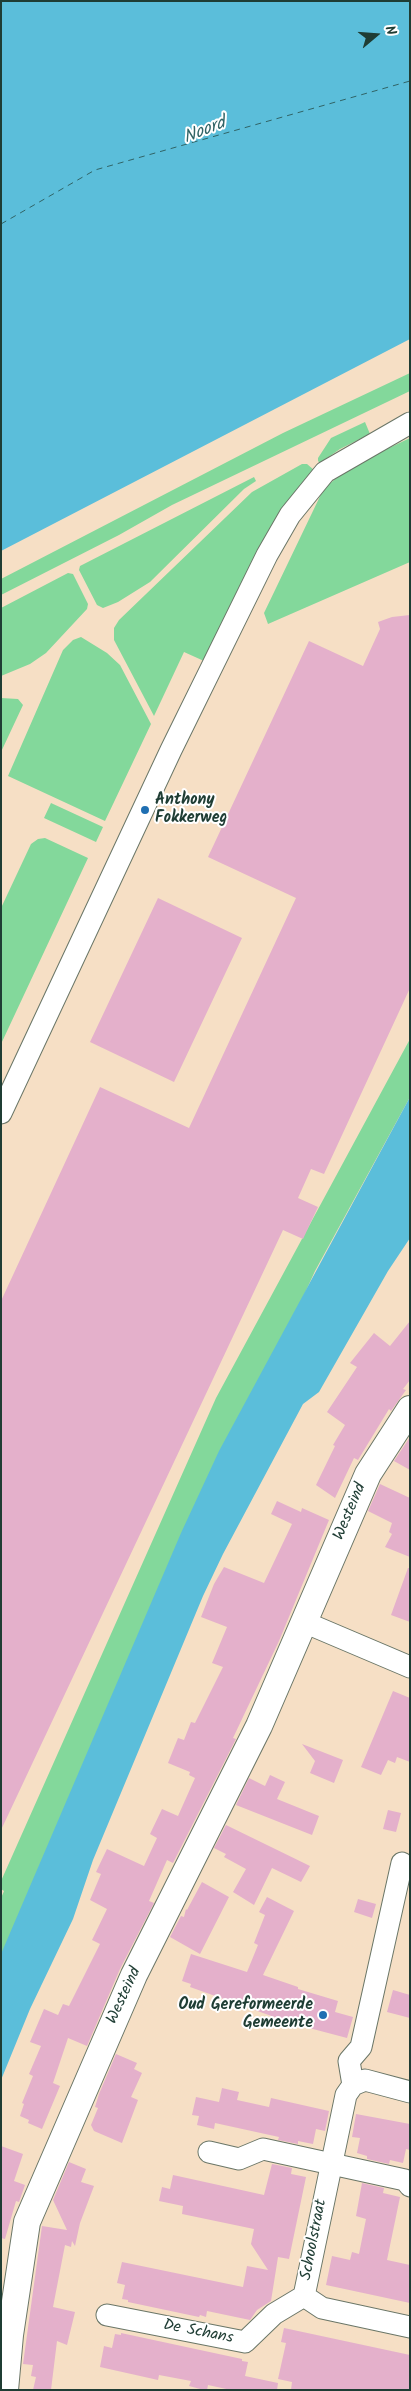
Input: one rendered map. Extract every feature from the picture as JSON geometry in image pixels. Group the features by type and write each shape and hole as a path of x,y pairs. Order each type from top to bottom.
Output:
{"street":[{"path":"1,1113 171,750 267,555 290,515 325,472 410,423"},
{"name":"Westeind","path":"5,2390 10,2335 26,2222 134,1975 259,1726 368,1474 410,1409"},
{"path":"304,1622 410,1667"},
{"path":"402,1863 361,2047 350,2061 353,2085 365,2080 410,2092"},
{"name":"Schoolstraat","path":"353,2085 346,2094 330,2163 304,2296 322,2308 410,2327"},
{"path":"209,2152 239,2159 263,2149 405,2180 410,2186"},
{"name":"De Schans","path":"107,2315 245,2342 274,2314 304,2296"}],"green space":[{"path":"410,373 410,391 172,505 119,535 1,595 1,579 283,433"},
{"path":"365,422 370,434 340,449 320,463 318,461 331,438"},
{"path":"410,438 410,562 268,624 264,613 324,488 353,465"},
{"path":"302,464 307,464 314,470 285,506 268,532 204,661 184,652 154,716 114,640 114,628 119,620 252,492"},
{"path":"254,477 256,481 244,489 150,582 118,602 103,608 97,605 79,570 80,566"},
{"path":"68,573 73,574 88,604 87,609 46,653 30,664 1,676 1,608"},
{"path":"81,637 107,653 120,665 151,724 105,821 8,776 63,650 73,640"},
{"path":"1,698 18,699 23,705 1,752"},
{"path":"51,803 103,827 96,842 44,818"},
{"path":"45,838 88,858 1,1044 1,908 31,844 38,839"},
{"path":"410,1039 410,1097 315,1271 1,1956 1,1898 4,1891 1,1889 1,1881 216,1398"}],"water":[{"name":"Noord","path":"1,1 410,1 410,339 1,551"},
{"path":"410,1097 410,1238 388,1271 319,1392 303,1404 223,1554 203,1596 93,1860 73,1919 30,2009 1,2080 1,1954 181,1533 219,1451"}],"building":[{"path":"410,615 410,988 324,1174 311,1169 298,1198 318,1207 303,1239 283,1230 1,1830 1,1301 100,1087 189,1128 296,898 208,857 309,641 363,666 380,629 378,622 392,617"},
{"path":"158,898 242,938 174,1082 90,1042"},
{"path":"410,1321 410,1380 403,1389 406,1390 391,1411 389,1409 358,1460 354,1458 335,1498 316,1485 335,1446 333,1445 345,1425 327,1412 357,1367 350,1363 374,1333 390,1346"},
{"path":"410,1437 410,1470 394,1461"},
{"path":"380,1484 410,1498 410,1557 385,1547 392,1534 389,1532 392,1523 368,1511"},
{"path":"277,1501 301,1512 302,1508 329,1520 279,1641 233,1738 236,1739 173,1863 167,1860 149,1901 154,1903 120,1969 87,2046 68,2038 53,2083 60,2086 42,2129 28,2123 29,2120 20,2116 24,2104 22,2103 33,2076 29,2074 41,2046 30,2042 44,2009 58,2015 63,2004 69,2006 100,1944 92,1940 107,1909 90,1900 101,1874 96,1872 107,1849 144,1866 157,1838 150,1834 162,1809 178,1816 195,1778 189,1775 190,1772 168,1763 178,1738 184,1740 191,1722 195,1723 223,1667 212,1663 227,1627 201,1617 214,1584 224,1567 264,1583 292,1524 271,1514"},
{"path":"408,1568 410,1568 410,1622 391,1615"},
{"path":"393,1691 410,1698 410,1762 397,1757 395,1763 388,1760 381,1775 361,1767"},
{"path":"302,1744 343,1760 334,1783 310,1773 315,1761"},
{"path":"270,1775 285,1782 277,1799 319,1816 312,1835 236,1805 249,1778 265,1786"},
{"path":"388,1810 401,1813 396,1832 383,1829"},
{"path":"226,1825 310,1866 301,1882 272,1868 254,1905 233,1892 246,1869 224,1857 226,1854 214,1848"},
{"path":"202,1882 229,1897 200,1954 170,1937 181,1916 184,1917 186,1909"},
{"path":"267,1897 294,1911 263,1975 298,1987 298,1989 338,2001 335,2012 353,2017 347,2038 294,2024 190,1987 191,1984 182,1981 191,1954 247,1972 258,1945 254,1943 265,1915 259,1912"},
{"path":"358,1899 376,1904 372,1918 354,1912"},
{"path":"393,1990 410,1995 410,2018 387,2012"},
{"path":"116,2054 137,2063 134,2069 142,2073 131,2097 138,2100 122,2143 94,2131 91,2125 98,2108 95,2107 99,2094"},
{"path":"222,2088 239,2092 237,2100 269,2107 271,2098 329,2111 325,2131 316,2129 313,2144 298,2141 298,2144 278,2140 279,2137 215,2123 214,2129 197,2125 199,2116 192,2115 196,2097 219,2102"},
{"path":"356,2114 410,2124 410,2150 406,2149 403,2163 390,2160 389,2164 367,2159 367,2156 357,2153 360,2138 352,2137"},
{"path":"1,2146 23,2154 14,2181 25,2185 19,2202 16,2201 5,2239 1,2238"},
{"path":"69,2162 86,2169 81,2182 94,2186 80,2223 75,2246 72,2241 71,2247 65,2245 53,2307 75,2312 67,2345 57,2341 51,2390 33,2390 36,2377 31,2376 33,2365 23,2364 42,2226 67,2230 53,2200"},
{"path":"272,2164 292,2168 291,2174 306,2177 289,2259 278,2257 271,2301 257,2310 250,2320 207,2311 206,2317 200,2315 199,2317 128,2302 128,2300 122,2299 125,2285 117,2283 122,2262 243,2287 247,2266 268,2270 251,2244 254,2229 182,2214 183,2206 159,2201 162,2187 170,2189 173,2175 264,2195"},
{"path":"362,2183 384,2188 383,2193 400,2197 387,2260 410,2265 410,2303 326,2285 332,2256 350,2260 352,2252 359,2254 366,2219 356,2216"},
{"path":"284,2328 410,2355 410,2390 291,2390 292,2382 278,2379 286,2343 281,2342"},
{"path":"121,2333 242,2359 242,2361 248,2362 245,2376 278,2383 277,2390 231,2390 208,2385 207,2390 204,2390 189,2386 191,2381 159,2375 158,2380 100,2367 104,2346 112,2348 115,2334 121,2335"}],"ferry route":[{"path":"1,224 95,170 410,81"}],"place":[{"name":"Anthony Fokkerweg","path":"145,810"},
{"name":"Oud Gereformeerde Gemeente","path":"323,2015"}]}
